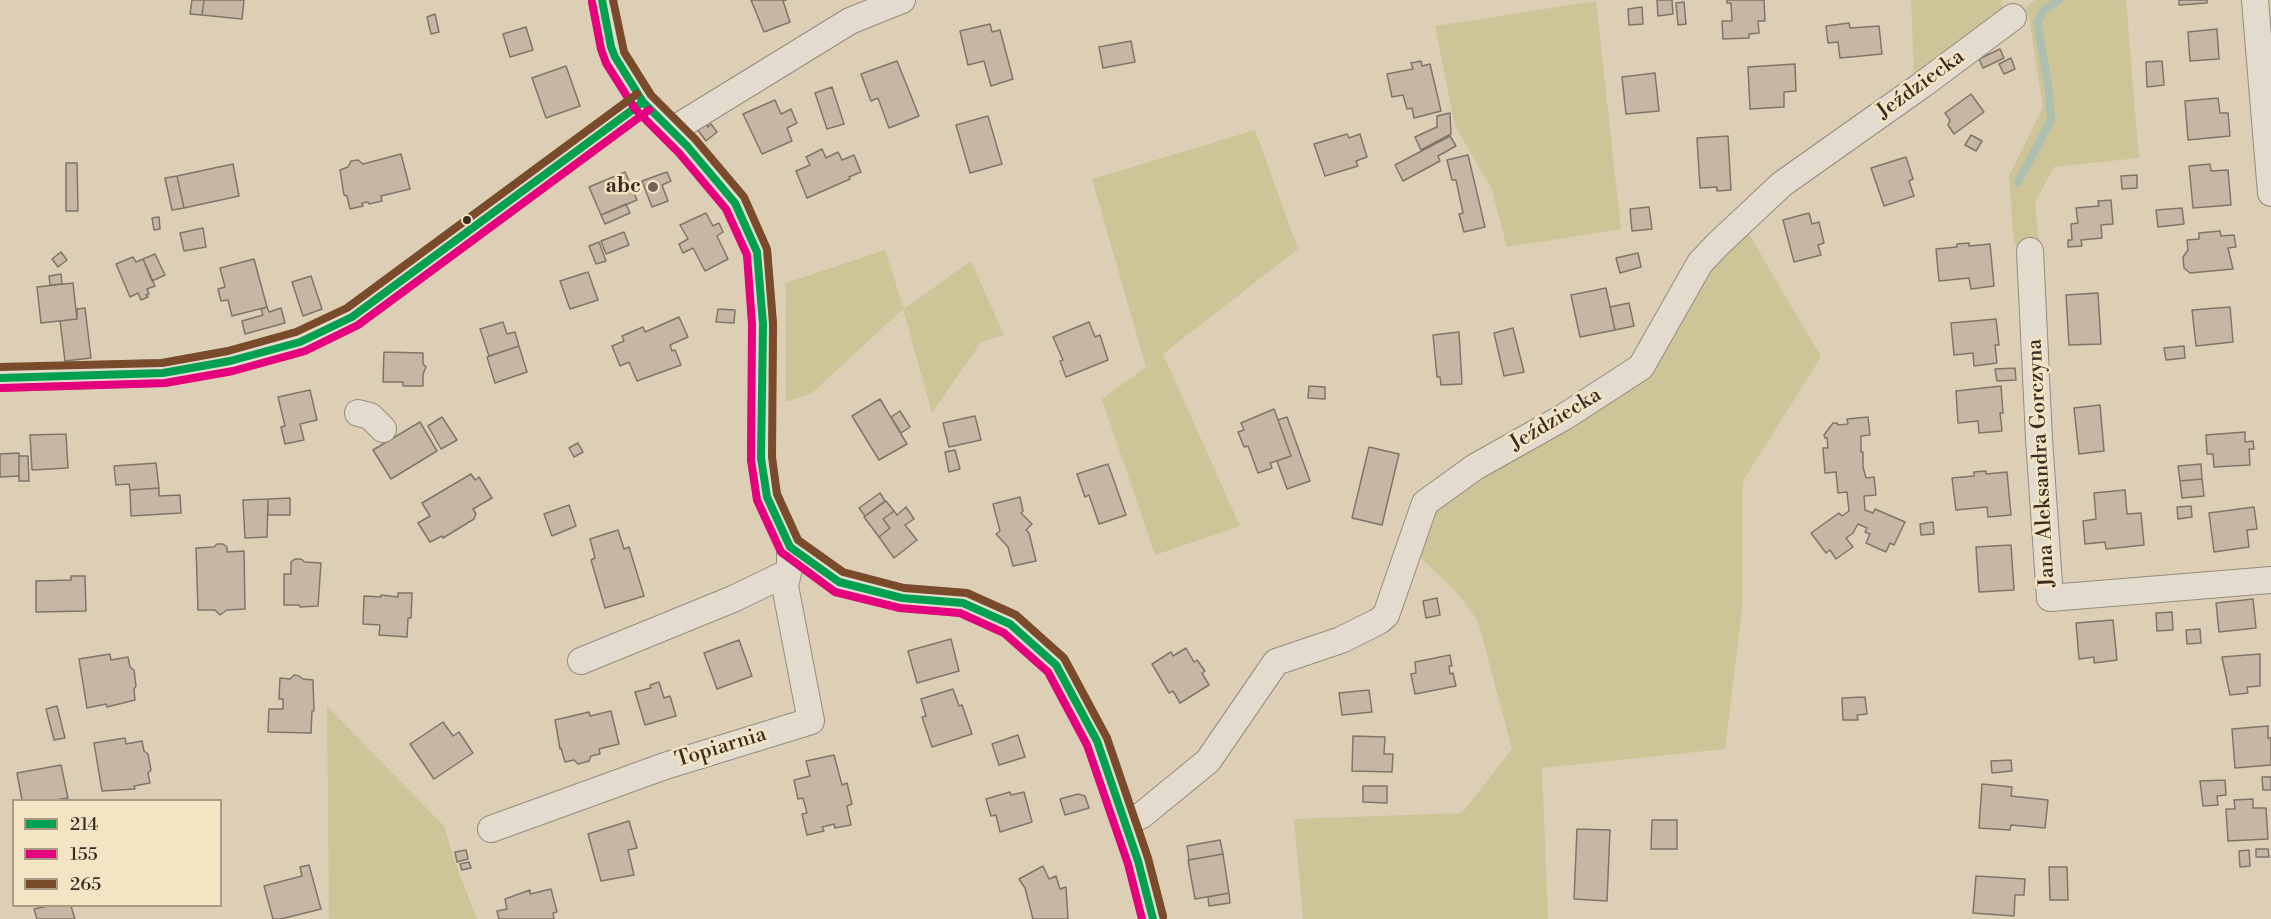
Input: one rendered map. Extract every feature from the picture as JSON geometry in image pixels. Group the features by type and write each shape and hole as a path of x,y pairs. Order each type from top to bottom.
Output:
{"street":[{"path":"602,0 615,57 643,102 687,146 735,203 757,252 763,324 761,458 766,497 790,547 839,582 902,598 963,603 1010,624 1056,664 1097,741 1138,861 1153,919"},
{"path":"671,131 850,21 902,0"},
{"path":"2255,0 2271,193"},
{"name":"Jeździecka","path":"1125,823 1142,815 1208,761 1276,662 1341,640 1386,615 1425,503 1475,467 1564,417 1641,367 1700,263 1718,244 1782,184 1922,85 2013,16"},
{"path":"0,378 163,373 230,361 300,342 352,317 643,102"},
{"name":"Jana Aleksandra Gorczyna","path":"2030,251 2039,439 2050,597 2271,580"},
{"path":"358,413 370,416 383,429"},
{"name":"Topiarnia","path":"491,829 665,766 811,721 785,586 790,564 790,547"},
{"path":"581,661 733,599 787,573"}],"shaded area":[{"path":"1911,0 2001,0 2004,13 1914,79"},
{"path":"2035,0 2126,0 2139,158 2054,167 2035,202 2039,243 2014,245 2009,176 2043,107 2029,18 2025,8"},
{"path":"1596,1 1621,229 1507,247 1491,187 1455,126 1435,26"},
{"path":"1255,130 1298,249 1163,354 1240,526 1155,555 1102,399 1146,367 1092,179"},
{"path":"1746,229 1821,357 1743,481 1743,602 1725,749 1542,768 1548,919 1303,919 1294,819 1462,813 1512,749 1478,621 1457,593 1413,550 1445,494 1647,377 1686,294"},
{"path":"885,250 904,309 971,261 1004,335 981,342 932,413 903,309 812,393 785,402 786,283"},
{"path":"327,706 444,826 477,919 329,919"}],"building":[{"path":"192,0 204,0 202,15 190,14"},
{"path":"204,0 244,0 242,19 202,15"},
{"path":"751,0 786,0 783,1 790,22 764,32"},
{"path":"1657,0 1672,0 1673,14 1658,16"},
{"path":"1727,0 1764,0 1765,21 1758,21 1759,33 1749,34 1749,38 1723,39 1722,21 1732,21 1731,3 1727,3"},
{"path":"2179,0 2207,0 2207,3 2179,5"},
{"path":"1684,2 1686,24 1678,25 1676,3"},
{"path":"1642,7 1643,24 1629,25 1628,9"},
{"path":"435,14 439,32 431,34 427,17"},
{"path":"1849,23 1850,28 1879,26 1882,54 1840,58 1838,42 1828,43 1826,26"},
{"path":"990,24 992,32 1000,30 1013,79 991,86 984,61 968,65 960,31"},
{"path":"526,27 533,50 510,57 503,34"},
{"path":"2217,29 2219,59 2190,61 2188,32"},
{"path":"1131,41 1135,62 1103,68 1099,47"},
{"path":"2000,49 2004,58 1983,68 1979,59"},
{"path":"2011,58 2015,69 2004,74 1999,64"},
{"path":"897,61 919,116 889,128 878,98 871,101 861,74"},
{"path":"1421,61 1422,66 1430,64 1441,111 1414,118 1412,108 1407,109 1403,95 1392,97 1387,74 1413,69 1411,63"},
{"path":"2162,61 2164,85 2147,87 2146,62"},
{"path":"1795,64 1796,91 1784,92 1784,107 1750,109 1748,67"},
{"path":"566,66 580,106 546,118 532,78"},
{"path":"1655,73 1659,111 1626,114 1622,77"},
{"path":"832,87 844,124 827,129 815,93"},
{"path":"1971,94 1984,112 1954,134 1948,125 1950,120 1945,113"},
{"path":"2218,98 2220,113 2228,113 2230,136 2188,140 2185,101"},
{"path":"775,100 781,114 791,109 797,123 787,128 792,141 762,154 743,114"},
{"path":"1450,113 1451,134 1421,150 1415,137 1437,127 1437,116"},
{"path":"988,116 1002,164 970,173 956,125"},
{"path":"703,119 708,127 711,124 717,132 706,141 694,125"},
{"path":"1347,134 1349,138 1360,134 1367,157 1356,161 1358,166 1325,176 1314,144"},
{"path":"1971,135 1982,141 1976,151 1965,145"},
{"path":"1450,136 1456,146 1438,156 1440,161 1403,181 1395,165"},
{"path":"1728,136 1731,190 1717,191 1717,187 1700,188 1697,138"},
{"path":"822,149 826,158 838,152 842,160 854,155 861,172 807,198 796,171 810,165 806,157"},
{"path":"401,154 410,189 381,196 382,201 362,203 363,206 350,209 347,196 344,195 340,170 348,167 351,161 358,160 363,164"},
{"path":"1468,155 1485,227 1464,232 1459,214 1463,213 1456,180 1452,180 1447,160"},
{"path":"1906,157 1913,179 1909,181 1914,196 1884,206 1871,168"},
{"path":"66,163 77,163 78,211 66,211"},
{"path":"233,164 239,196 184,208 177,176"},
{"path":"2210,164 2211,171 2228,170 2231,205 2193,208 2189,166"},
{"path":"625,172 637,200 601,215 589,187"},
{"path":"667,172 671,181 662,185 668,201 652,207 642,181"},
{"path":"2137,175 2137,188 2122,189 2121,176"},
{"path":"177,176 184,208 172,210 165,178"},
{"path":"2111,200 2113,224 2101,225 2102,238 2081,240 2082,246 2068,247 2068,240 2072,240 2071,224 2078,223 2076,208 2099,206 2098,201"},
{"path":"626,204 630,213 605,224 601,215"},
{"path":"1649,207 1652,229 1632,231 1630,209"},
{"path":"2182,208 2184,224 2158,227 2156,210"},
{"path":"706,213 713,226 719,223 723,232 717,236 728,259 705,271 693,248 683,253 679,244 688,239 680,225"},
{"path":"1809,213 1812,224 1819,222 1824,243 1818,245 1821,255 1794,262 1783,220"},
{"path":"159,217 160,229 154,230 152,218"},
{"path":"203,228 206,247 184,251 180,233"},
{"path":"2220,231 2221,236 2234,235 2236,247 2228,248 2233,269 2190,273 2184,268 2183,257 2188,250 2187,240 2199,239 2199,233"},
{"path":"624,232 629,245 606,254 601,241"},
{"path":"599,242 606,261 596,264 589,246"},
{"path":"1969,243 1969,246 1990,244 1994,286 1971,289 1969,278 1939,281 1936,249"},
{"path":"61,252 67,260 58,267 52,259"},
{"path":"1638,253 1641,267 1620,273 1616,258"},
{"path":"155,254 165,275 152,281 143,259"},
{"path":"133,257 136,262 143,259 155,286 147,289 148,297 141,300 138,293 130,297 116,264"},
{"path":"254,259 267,307 232,316 228,300 221,301 218,289 225,287 220,268"},
{"path":"588,272 598,300 570,309 560,281"},
{"path":"61,274 62,284 50,285 49,276"},
{"path":"311,276 322,309 303,316 292,282"},
{"path":"73,283 77,319 41,323 37,287"},
{"path":"1606,288 1615,330 1580,337 1571,295"},
{"path":"2098,293 2101,344 2069,345 2066,295"},
{"path":"1629,303 1634,326 1615,330 1610,307"},
{"path":"267,307 269,312 281,308 285,323 245,334 242,321 263,315 261,309"},
{"path":"2230,307 2233,342 2196,346 2192,310"},
{"path":"85,308 91,358 65,361 60,321 77,319 77,309"},
{"path":"718,309 735,310 734,323 716,322"},
{"path":"679,317 688,337 670,345 672,351 675,350 681,365 637,381 629,362 620,366 612,346 624,341 622,336 643,327 645,332"},
{"path":"1996,319 1999,345 1995,345 1997,363 1974,366 1973,353 1954,355 1951,323"},
{"path":"503,322 507,334 515,332 519,346 489,356 480,329"},
{"path":"1089,322 1095,337 1100,335 1108,360 1066,377 1060,361 1063,360 1053,337"},
{"path":"1513,328 1524,372 1504,376 1494,333"},
{"path":"1459,332 1462,384 1441,385 1440,377 1437,377 1433,335"},
{"path":"519,346 527,372 495,383 487,357"},
{"path":"2184,346 2185,358 2166,360 2164,348"},
{"path":"384,352 423,353 423,364 426,367 423,374 423,386 403,386 403,382 383,382"},
{"path":"2015,368 2016,380 1997,381 1995,369"},
{"path":"1309,386 1325,387 1325,399 1308,398"},
{"path":"2001,386 2002,431 1979,433 1978,421 1958,423 1956,391"},
{"path":"310,390 317,420 300,424 304,440 285,444 281,427 285,426 278,397"},
{"path":"880,399 907,444 879,460 852,416"},
{"path":"2100,405 2104,451 2079,454 2074,408"},
{"path":"1274,409 1291,456 1270,463 1272,468 1258,473 1248,446 1244,447 1238,432 1244,430 1241,423"},
{"path":"900,411 910,427 901,433 891,417"},
{"path":"975,416 981,440 949,447 943,423"},
{"path":"442,417 457,440 441,449 428,426"},
{"path":"1287,417 1310,481 1287,489 1277,461 1291,456 1278,420"},
{"path":"1868,417 1870,435 1861,436 1861,452 1863,452 1866,478 1874,477 1876,495 1864,496 1865,510 1873,513 1875,509 1905,522 1894,545 1890,543 1886,552 1866,543 1870,534 1865,532 1867,528 1858,524 1853,533 1846,538 1853,547 1836,559 1830,550 1826,553 1811,533 1839,513 1842,516 1849,511 1847,492 1838,493 1836,472 1825,473 1823,448 1828,448 1827,438 1824,435 1833,423 1848,424 1847,419"},
{"path":"420,422 437,451 391,479 373,450"},
{"path":"2245,432 2245,442 2253,441 2254,449 2249,449 2250,465 2214,467 2213,454 2207,454 2206,435"},
{"path":"66,434 68,468 32,470 30,435"},
{"path":"578,443 583,452 574,457 569,448"},
{"path":"1369,447 1399,454 1382,525 1352,518"},
{"path":"955,450 960,469 949,472 945,452"},
{"path":"19,453 19,476 0,477 0,454"},
{"path":"19,456 28,456 29,481 19,481"},
{"path":"156,463 159,488 130,490 129,484 116,485 114,466"},
{"path":"1108,464 1126,515 1099,524 1089,495 1085,497 1077,474"},
{"path":"2201,464 2202,479 2180,481 2178,466"},
{"path":"1986,471 1986,474 2007,472 2011,515 1988,517 1987,507 1956,510 1952,478 1974,476 1974,472"},
{"path":"471,474 475,480 479,477 492,498 473,509 476,514 474,519 443,538 442,536 430,542 418,523 430,516 422,503"},
{"path":"2202,479 2204,496 2182,498 2180,481"},
{"path":"159,488 159,496 180,495 181,513 131,516 130,490"},
{"path":"2125,490 2127,514 2141,513 2144,545 2106,549 2105,542 2085,544 2083,521 2096,519 2094,493"},
{"path":"880,493 885,501 865,516 859,508"},
{"path":"1020,497 1023,511 1021,513 1032,524 1026,530 1029,533 1036,561 1013,566 1008,547 996,534 1000,531 993,504"},
{"path":"290,498 290,515 268,515 268,499"},
{"path":"268,499 267,537 245,538 243,500"},
{"path":"886,501 894,511 883,519 890,528 879,537 864,517"},
{"path":"569,505 576,526 552,536 544,514"},
{"path":"2191,506 2192,517 2178,519 2177,507"},
{"path":"906,507 914,519 905,525 917,540 894,558 879,537 890,528 883,519 894,511 897,515"},
{"path":"2254,507 2257,529 2247,530 2249,547 2214,552 2209,513"},
{"path":"1933,522 1934,534 1921,535 1920,524"},
{"path":"618,530 624,549 629,547 644,596 605,608 591,560 595,558 590,539"},
{"path":"217,544 227,547 227,552 244,551 245,609 227,610 220,615 215,610 198,610 196,548 214,547"},
{"path":"2011,545 2014,590 1979,592 1976,547"},
{"path":"295,559 321,563 318,606 284,605 284,574 291,574 291,562"},
{"path":"71,576 85,576 86,611 36,612 36,581 71,580"},
{"path":"398,593 412,593 411,618 408,618 407,637 379,635 380,625 363,624 364,596 398,597"},
{"path":"1437,598 1440,615 1426,618 1423,601"},
{"path":"2253,599 2256,628 2219,632 2216,603"},
{"path":"2172,612 2173,630 2157,631 2156,613"},
{"path":"2113,620 2117,660 2094,663 2094,657 2079,659 2076,623"},
{"path":"2200,629 2201,643 2187,644 2186,630"},
{"path":"951,639 959,671 917,683 908,651"},
{"path":"739,640 752,676 717,689 704,653"},
{"path":"1186,648 1194,662 1197,660 1205,671 1202,673 1209,685 1180,703 1173,691 1169,693 1152,664 1171,652 1173,656"},
{"path":"110,654 111,660 128,657 130,667 134,670 135,700 107,707 106,704 87,708 79,659"},
{"path":"2260,654 2260,686 2247,687 2248,693 2230,695 2222,657"},
{"path":"1450,655 1452,666 1449,666 1450,674 1453,673 1456,686 1415,694 1411,674 1416,673 1415,662"},
{"path":"294,675 313,680 314,711 312,711 311,733 268,732 269,709 283,709 283,699 279,699 280,678 290,679"},
{"path":"659,682 664,698 670,696 676,716 645,725 635,692 651,688 650,685"},
{"path":"953,689 959,706 962,705 972,734 932,747 922,717 926,716 921,699"},
{"path":"1369,690 1372,712 1342,715 1339,693"},
{"path":"1865,697 1867,714 1857,715 1858,720 1843,720 1842,698"},
{"path":"57,706 65,738 54,740 46,709"},
{"path":"611,711 619,744 599,749 600,754 591,756 589,761 578,764 574,760 565,762 560,749 555,720 589,712 590,716"},
{"path":"443,722 453,736 459,732 473,753 434,779 410,744"},
{"path":"2268,726 2268,738 2271,738 2271,765 2235,768 2232,729"},
{"path":"1018,735 1025,757 999,765 992,744"},
{"path":"1353,736 1385,737 1384,754 1393,754 1392,772 1352,771"},
{"path":"125,738 126,744 142,741 144,751 148,754 151,770 148,773 150,783 134,786 135,789 102,791 94,743"},
{"path":"834,755 842,785 847,783 852,804 847,806 851,825 835,828 834,824 822,827 824,831 807,835 802,814 807,813 803,798 798,799 794,780 810,776 806,761"},
{"path":"2011,760 2012,771 1992,773 1991,761"},
{"path":"61,765 68,798 22,799 17,773"},
{"path":"2262,777 2271,777 2271,790 2263,790"},
{"path":"2225,780 2226,795 2217,796 2218,805 2203,806 2200,781"},
{"path":"1982,784 2012,787 2011,796 2048,800 2045,828 2011,825 2010,830 1979,828"},
{"path":"1363,786 1387,786 1387,803 1363,802"},
{"path":"1010,792 1011,795 1024,792 1032,822 1000,832 996,815 991,816 986,799"},
{"path":"1078,794 1085,796 1089,808 1065,815 1060,799"},
{"path":"2253,799 2253,808 2266,808 2268,839 2228,841 2226,809 2235,809 2234,800"},
{"path":"1652,820 1677,820 1677,849 1651,849"},
{"path":"629,821 637,848 628,850 634,875 601,881 588,834"},
{"path":"1577,829 1610,830 1607,901 1574,899"},
{"path":"1220,840 1223,854 1189,860 1187,846"},
{"path":"2256,849 2268,849 2269,857 2256,857"},
{"path":"466,850 468,859 457,862 455,852"},
{"path":"2249,850 2250,866 2240,867 2239,851"},
{"path":"1223,854 1229,893 1195,899 1188,860"},
{"path":"469,862 471,868 462,870 460,864"},
{"path":"309,865 321,909 273,919 264,886 302,876 300,867"},
{"path":"1043,866 1049,879 1056,876 1060,889 1066,887 1068,919 1033,919 1025,888 1019,879"},
{"path":"2049,867 2067,867 2068,900 2050,900"},
{"path":"1976,876 2025,879 2024,895 2015,895 2014,916 1973,913"},
{"path":"551,889 557,912 553,913 554,919 499,919 497,911 507,909 505,899 530,890 530,894"},
{"path":"1229,893 1230,903 1209,906 1208,897"},
{"path":"71,907 75,919 37,919 34,909"}],"waterway":[{"path":"2018,182 2051,120 2049,91 2037,22 2044,10 2059,0"}],"transit line":[{"name":"214","path":"602,0 615,57 643,102 687,146 735,203 757,252 763,324 761,458 767,497 790,547 839,582 902,598 963,603 1010,624 1056,665 1097,741 1138,861 1153,919"},
{"name":"265","path":"613,0 624,52 651,95 695,139 744,197 767,249 773,324 772,457 777,494 798,540 843,572 904,588 967,593 1016,615 1064,658 1107,738 1148,858 1163,916"},
{"name":"155","path":"592,2 606,63 635,109 679,153 726,209 747,255 752,324 751,460 757,500 781,552 835,592 900,608 960,613 1004,633 1048,672 1087,745 1128,864 1142,919"},
{"name":"265","path":"0,367 162,363 228,351 296,332 347,308 637,94"},
{"name":"214","path":"0,378 163,373 230,361 300,342 352,317 643,102"},
{"name":"155","path":"0,388 165,383 233,371 305,351 358,325 649,110"}],"place":[{"name":"abc","path":"653,187"}]}
